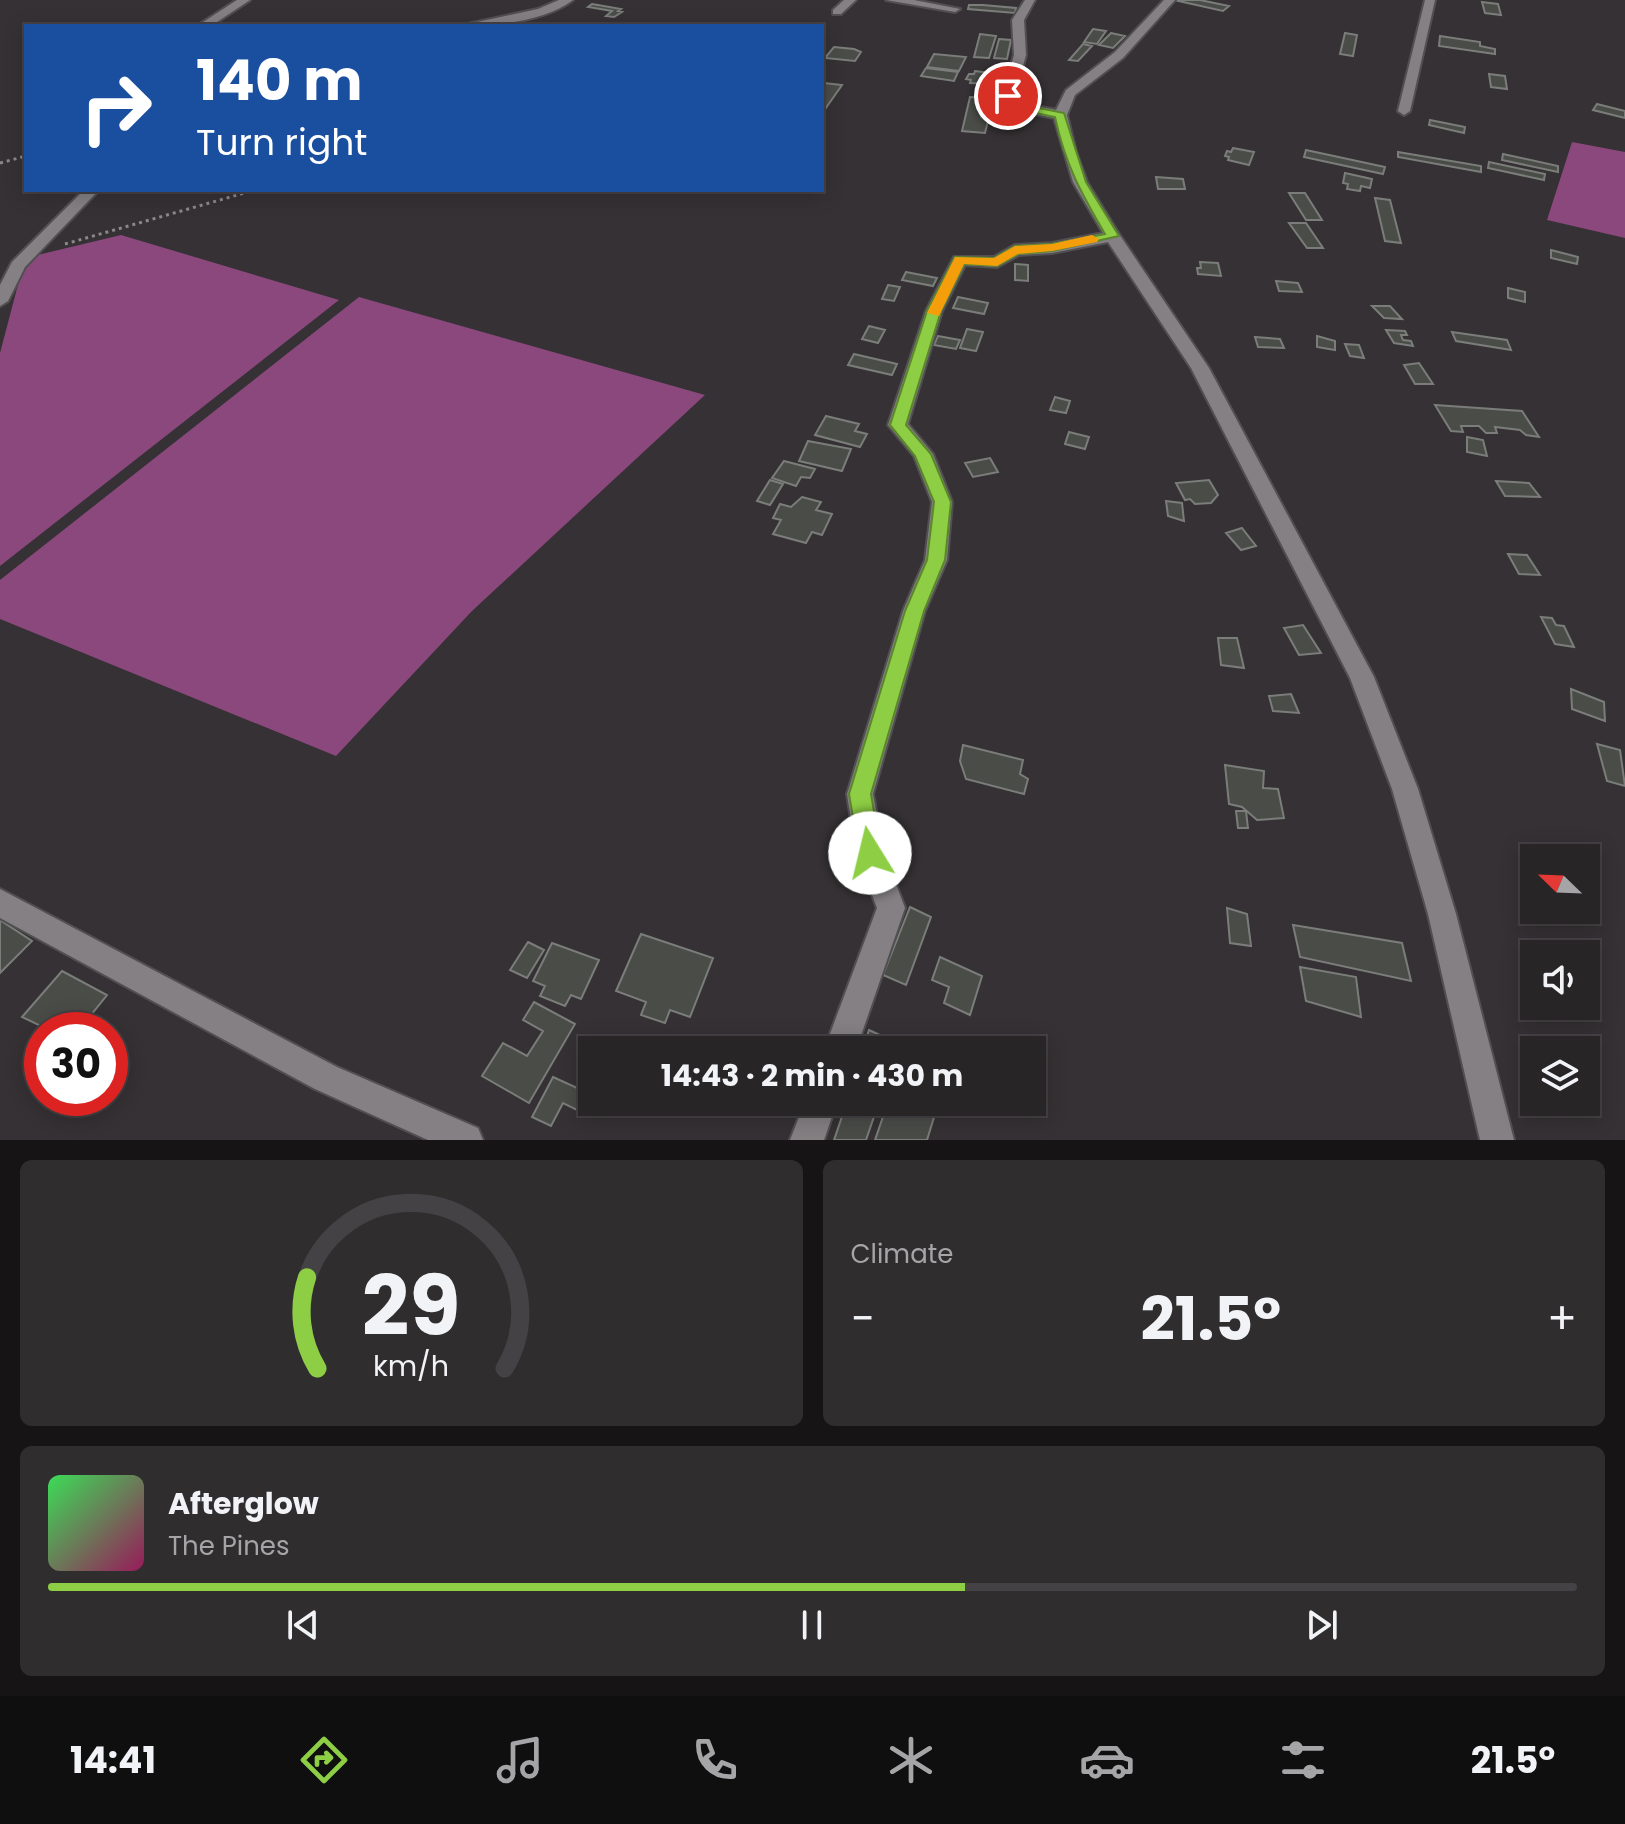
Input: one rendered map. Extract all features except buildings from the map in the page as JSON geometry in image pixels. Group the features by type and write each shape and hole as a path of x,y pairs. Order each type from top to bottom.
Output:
{"street":[{"path":"206,24 245,0"},
{"path":"475,24 541,12 568,0"},
{"path":"837,12 851,0"},
{"path":"891,0 955,9"},
{"path":"1030,0 1018,20 1020,55 1008,96 1021,107 1060,115"},
{"path":"1170,0 1119,55 1070,93 1060,115 1069,152 1080,182 1200,368 1362,677 1405,789 1442,914 1497,1140"},
{"path":"1404,111 1430,0"},
{"path":"0,301 18,265 90,192"},
{"path":"845,1036 891,908 870,853 860,794 914,611 936,560 942,502 923,454 898,425 930,324 960,260 997,262 1015,250 1052,248 1113,236"},
{"path":"0,903 326,1078 466,1140"},
{"path":"807,1140 816,1116"}],"path":[{"path":"0,163 24,157"},
{"path":"38,245 57,246 114,232 248,192"}],"shaded area":[{"path":"1572,142 1625,152 1625,238 1547,220"},
{"path":"121,235 339,300 0,566 0,353 25,258"},
{"path":"359,297 705,395 472,611 336,756 0,619 0,580"}],"slow traffic":[{"path":"934,313 960,260 997,262 1015,250 1052,248 1092,239"}],"route":[{"path":"870,853 860,794 914,611 936,560 942,502 923,454 898,425 934,311 960,260 997,262 1015,250 1052,248 1113,236 1080,182 1060,115 1021,107 1008,96"}]}
